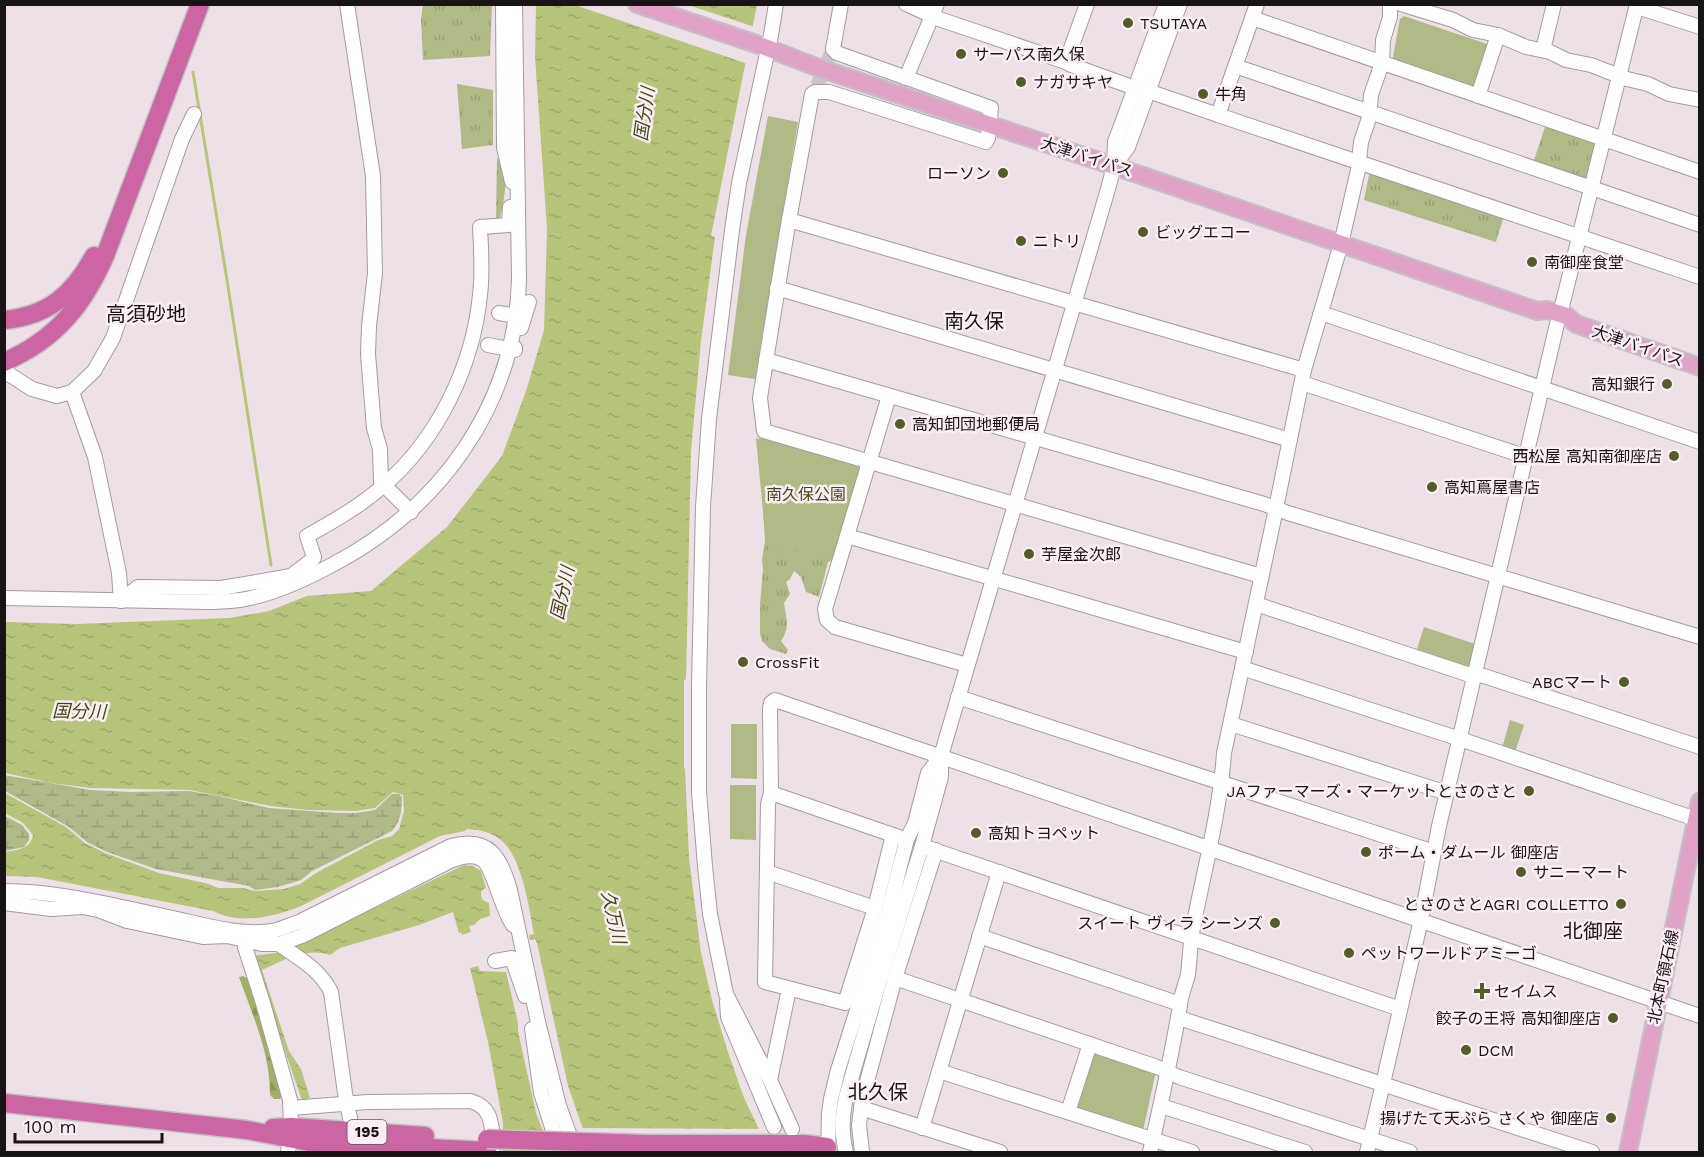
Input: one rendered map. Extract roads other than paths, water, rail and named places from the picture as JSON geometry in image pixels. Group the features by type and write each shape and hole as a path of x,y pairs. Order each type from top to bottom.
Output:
{"highway":[{"path":"4,320 30,316 49,308 76,285 86,271 95,254 189,4"},
{"path":"4,362 37,345 52,333 88,292 97,275 200,4"},
{"name":"195","path":"4,1103 247,1130 309,1142 489,1147 560,1152"},
{"name":"195","path":"489,1147 648,1144 777,1135 832,1150"}],"main road":[{"name":"大津バイパス","path":"637,4 819,68 1537,311 1541,318 1559,319 1568,327 1576,324 1700,367"},
{"name":"北本町領石線","path":"1628,1152 1700,801"}],"street":[{"path":"347,4 373,176 375,273 368,354 374,428 380,449 381,482 411,512"},
{"path":"293,580 314,556 307,536 339,519 384,485 410,459 427,438 458,380 471,342 478,310 482,271 480,227 509,225 515,184 504,148 503,4"},
{"path":"4,598 208,602 241,600 271,592 293,580 320,571 381,536 411,512 446,474 475,432 496,388 509,348 516,316 519,261 515,184 515,4"},
{"path":"776,4 769,49 739,183 709,419 703,507 699,792 710,914 726,994 728,1017 777,1135"},
{"path":"841,4 832,51 991,108 988,138 986,142 829,92 816,89 812,94 760,398 764,431 1262,576"},
{"path":"906,4 934,10 1071,65 1142,90 1700,277"},
{"path":"1066,62 1087,4"},
{"path":"862,1152 859,1125 861,1108 929,848 941,777 941,756 1114,166 1128,147 1166,4"},
{"path":"1142,90 1180,4"},
{"path":"1151,1146 1188,971 1192,937 1222,784 1224,753 1303,376 1341,244 1359,162 1361,142 1370,112 1371,95 1382,63 1383,40 1390,17 1390,4"},
{"path":"1401,4 1453,20 1473,30 1498,35 1526,47 1543,50 1566,60 1596,66 1619,77 1648,84 1669,94 1700,100"},
{"path":"1543,50 1554,4"},
{"path":"1368,1146 1498,575 1637,6 1700,27"},
{"path":"906,78 934,10"},
{"path":"1218,115 1255,11 1382,63 1700,172"},
{"path":"1478,96 1498,35"},
{"path":"1235,66 1700,225"},
{"path":"4,371 32,389 57,396 72,392 94,371 113,338 182,139 194,114"},
{"path":"789,220 1074,303 1303,376 1527,457"},
{"path":"504,261 519,261"},
{"path":"777,288 1290,440"},
{"path":"489,345 515,350 529,302"},
{"path":"499,313 516,316"},
{"path":"1320,314 1700,442"},
{"path":"766,360 1276,509 1700,637"},
{"path":"72,392 95,457 119,573 121,602"},
{"path":"889,396 825,609 827,620 835,627 967,665"},
{"path":"848,536 1246,652"},
{"path":"1256,604 1467,674 1496,680 1700,747"},
{"path":"1242,668 1460,739 1687,816 1697,822"},
{"path":"958,697 1434,852"},
{"path":"893,835 875,908 845,1003 765,982 768,804 771,794 770,709 771,703 775,700 1700,1016"},
{"path":"1231,724 1447,792"},
{"path":"832,1150 829,1114 835,1081 889,909 907,839 915,824 928,773 941,756"},
{"path":"771,794 907,839"},
{"path":"237,936 287,926 441,850 469,843 486,847 493,852 501,864 510,890 535,1022 541,1093 560,1152"},
{"path":"929,848 1400,1009"},
{"path":"832,1150 843,1118 845,1098 879,983 929,848"},
{"path":"281,946 445,863 465,857 479,858 488,866 510,922 519,932"},
{"path":"767,872 875,908"},
{"path":"922,1128 999,872"},
{"path":"4,891 19,891 94,905 237,936 262,944 281,946 318,972 331,992 348,1111"},
{"path":"4,903 51,909 94,905"},
{"path":"237,936 245,947 263,1003 291,1108 290,1139"},
{"path":"979,936 1382,1084 1592,1152"},
{"path":"495,961 512,958 576,1152"},
{"path":"895,978 1157,1067 1368,1146 1410,1152"},
{"path":"770,1080 789,989"},
{"path":"726,994 792,1129"},
{"path":"1068,1112 1090,1044"},
{"path":"939,1071 1068,1112 1151,1146 1192,1152"},
{"path":"291,1108 348,1111 368,1102 470,1101 480,1103 489,1112 489,1147"},
{"path":"1161,1106 1305,1152"},
{"path":"861,1108 1000,1152"}],"water":[{"path":"536,5 757,5 711,236 715,237 701,341 691,451 686,679 684,680 684,768 689,858 701,953 727,1049 744,1098 770,1152 591,1152 568,1086 537,943 535,939 530,940 529,935 534,934 520,871 509,849 502,841 490,834 467,829 440,836 301,906 257,918 234,918 213,911 37,877 5,876 4,852 26,846 32,840 33,835 23,823 5,813 5,793 66,827 85,843 105,853 159,873 218,888 243,888 255,891 284,889 300,884 378,840 392,836 399,829 404,811 403,795 393,792 375,808 356,811 308,810 270,806 190,790 90,788 51,783 5,773 5,622 76,624 229,618 269,611 307,596 371,591 447,527 502,456 526,391 544,330 547,229 535,57"},
{"path":"464,865 473,866 481,871 486,888 481,891 481,896 489,903 490,916 469,926 471,932 462,935 459,933 453,912 419,925 340,948 330,955 304,954 262,970 289,1051 301,1069 310,1098 302,1100 252,956 283,952"},
{"path":"478,966 480,971 506,972 536,1113 551,1152 503,1152 503,1123 488,1042 470,968"}],"waterway":[{"path":"193,72 271,565"}],"tunnel":[{"path":"817,86 831,53"}],"place":[{"name":"TSUTAYA","path":"1128,23"},
{"name":"サーパス南久保","path":"961,54"},
{"name":"ナガサキヤ","path":"1021,82"},
{"name":"牛角","path":"1203,94"},
{"name":"ローソン","path":"1003,173"},
{"name":"ビッグエコー","path":"1143,232"},
{"name":"ニトリ","path":"1021,241"},
{"name":"南御座食堂","path":"1532,262"},
{"name":"高知銀行","path":"1667,384"},
{"name":"高知卸団地郵便局","path":"900,424"},
{"name":"西松屋 高知南御座店","path":"1674,456"},
{"name":"高知蔦屋書店","path":"1432,487"},
{"name":"芋屋金次郎","path":"1029,554"},
{"name":"CrossFit","path":"743,662"},
{"name":"ABCマート","path":"1624,682"},
{"name":"JAファーマーズ・マーケットとさのさと","path":"1529,791"},
{"name":"高知トヨペット","path":"976,833"},
{"name":"ポーム・ダムール 御座店","path":"1366,852"},
{"name":"サニーマート","path":"1521,872"},
{"name":"とさのさとAGRI COLLETTO","path":"1621,904"},
{"name":"スイート ヴィラ シーンズ","path":"1275,923"},
{"name":"ペットワールドアミーゴ","path":"1349,953"},
{"name":"セイムス","path":"1482,991"},
{"name":"餃子の王将 高知御座店","path":"1613,1018"},
{"name":"DCM","path":"1466,1050"},
{"name":"揚げたて天ぷら さくや 御座店","path":"1611,1118"}],"district":[{"name":"高須砂地","path":"146,314"},
{"name":"南久保","path":"974,321"},
{"name":"北御座","path":"1593,931"},
{"name":"北久保","path":"878,1092"}],"water label":[{"name":"国分川","path":"644,114"},
{"name":"国分川","path":"562,593"},
{"name":"国分川","path":"79,711"},
{"name":"久万川","path":"614,917"}],"park label":[{"name":"南久保公園","path":"806,494"}]}
